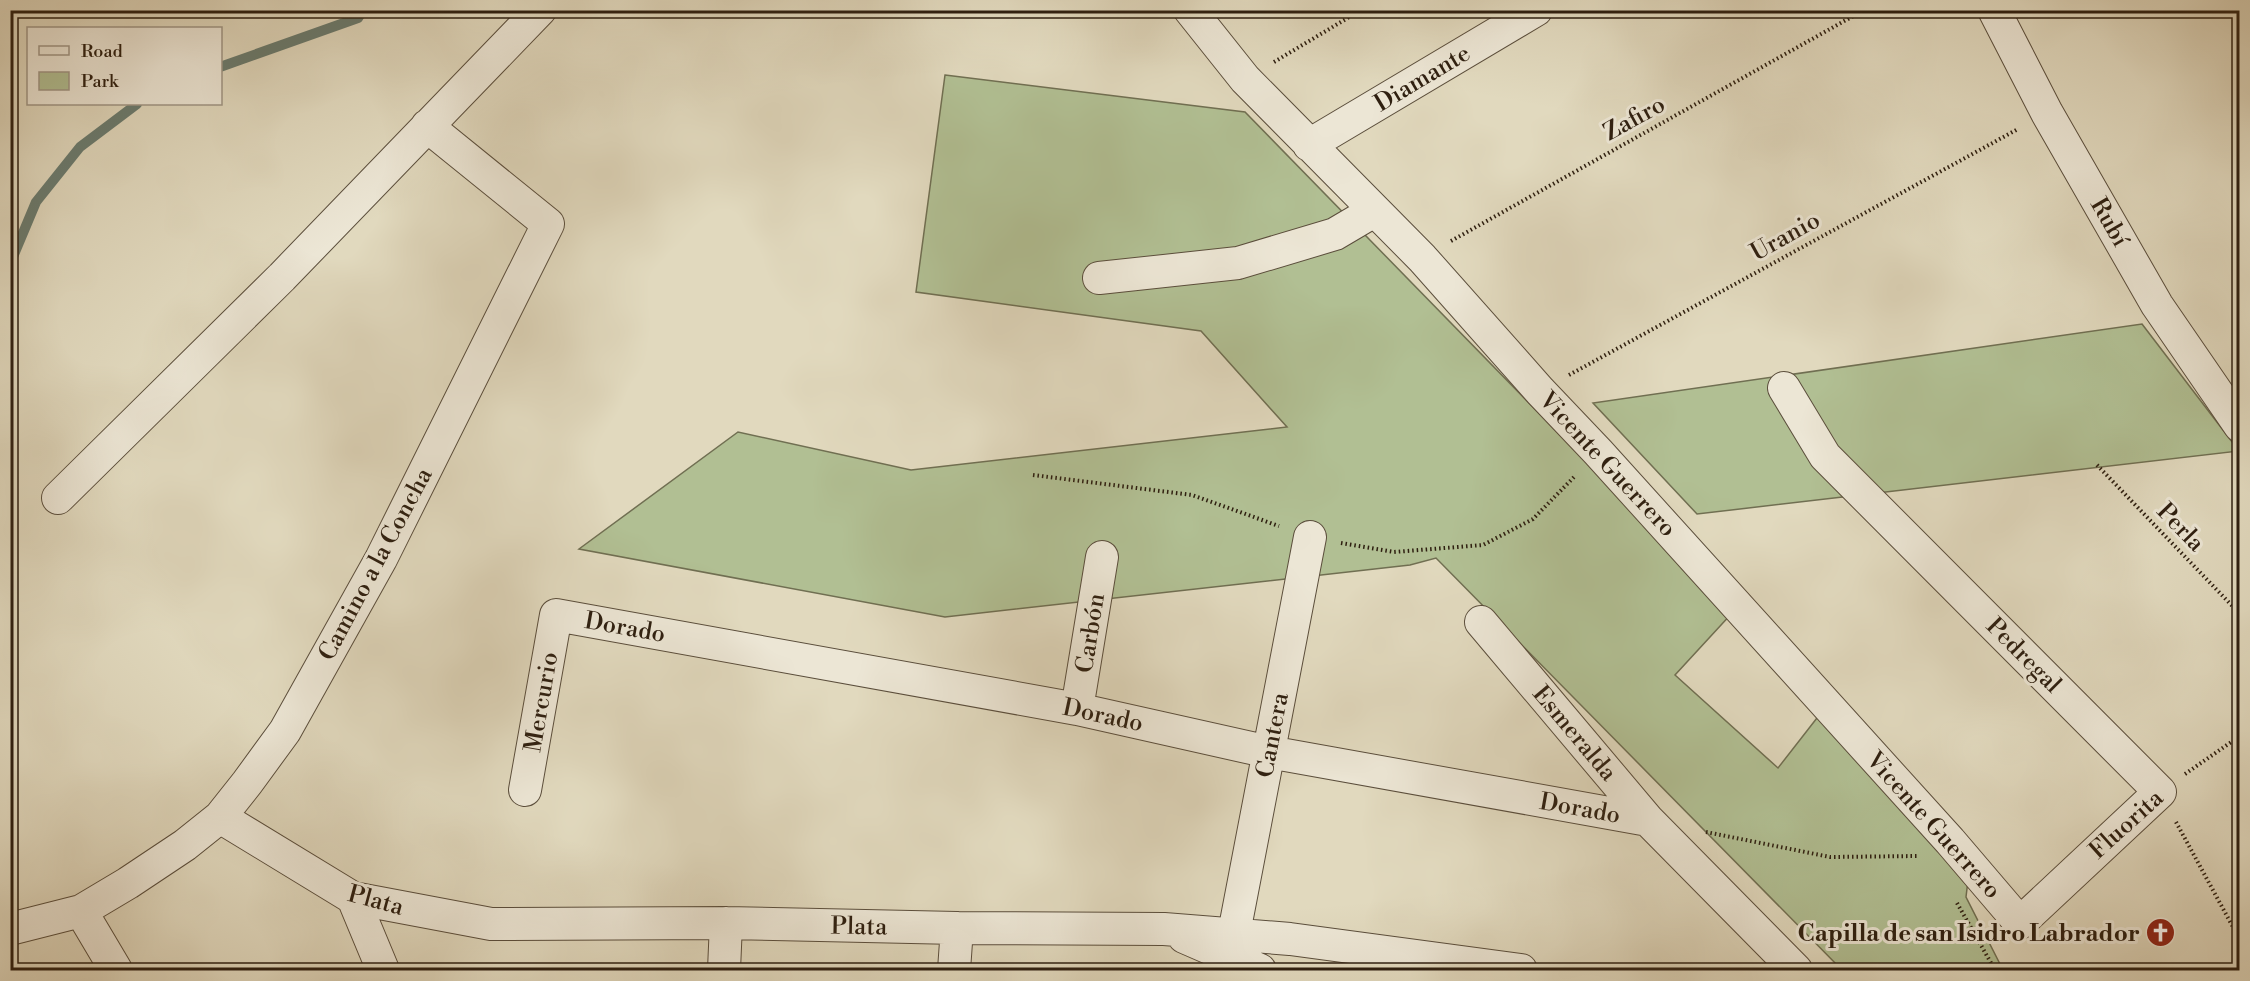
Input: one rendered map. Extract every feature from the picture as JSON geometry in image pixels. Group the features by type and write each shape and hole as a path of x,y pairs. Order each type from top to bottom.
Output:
{"street":[{"path":"58,498 282,278 540,10"},
{"name":"Vicente Guerrero","path":"1190,10 1245,79 1422,258 1540,391 1606,460 1950,841 2020,922"},
{"name":"Diamante","path":"1309,145 1536,10"},
{"name":"Rubí","path":"1994,10 2047,113 2157,305 2240,426"},
{"name":"Camino a la Concha","path":"10,929 81,911 185,845 220,817 285,731 364,589 548,224 427,126"},
{"path":"1098,278 1238,263 1335,234 1374,211"},
{"name":"Pedregal","path":"1784,388 1825,456 2160,792"},
{"name":"Cantera","path":"1234,933 1310,537"},
{"name":"Carbón","path":"1077,709 1102,557"},
{"name":"Dorado","path":"556,615 1077,709 1269,752 1648,820"},
{"name":"Mercurio","path":"525,790 556,615"},
{"name":"Esmeralda","path":"1481,622 1648,820 1796,970"},
{"name":"Fluorita","path":"2020,922 2160,792"},
{"name":"Plata","path":"220,817 353,898 491,924 726,923 957,928 1164,928 1325,943 1521,970"},
{"path":"353,898 383,970"},
{"path":"81,911 116,970"},
{"path":"724,970 726,923"},
{"path":"954,970 957,928"},
{"path":"1164,928 1260,970"}],"path":[{"path":"1245,79 1361,10"},
{"name":"Zafiro","path":"1422,258 1864,10"},
{"name":"Uranio","path":"1540,391 2047,113"},
{"name":"Perla","path":"2097,465 2240,614"},
{"name":"Fluorita","path":"2160,792 2240,736"},
{"path":"2160,792 2240,940"},
{"path":"1705,832 1830,857 1930,855 1950,841"},
{"path":"1955,900 1995,970"}],"green space":[{"path":"945,75 1245,112 1733,612 1675,675 1778,768 1824,709 1969,872 1966,897 2003,970 1842,970 1436,558 1410,565 945,617 579,549 738,432 911,470 1287,427 1201,331 916,292"},
{"path":"2142,324 2239,451 1697,514 1593,403"}],"waterway":[{"path":"222,66 358,18 363,10"},
{"path":"10,264 36,202 80,147 136,105"}],"place":[{"name":"Capilla de san Isidro Labrador","path":"2161,933"}]}
